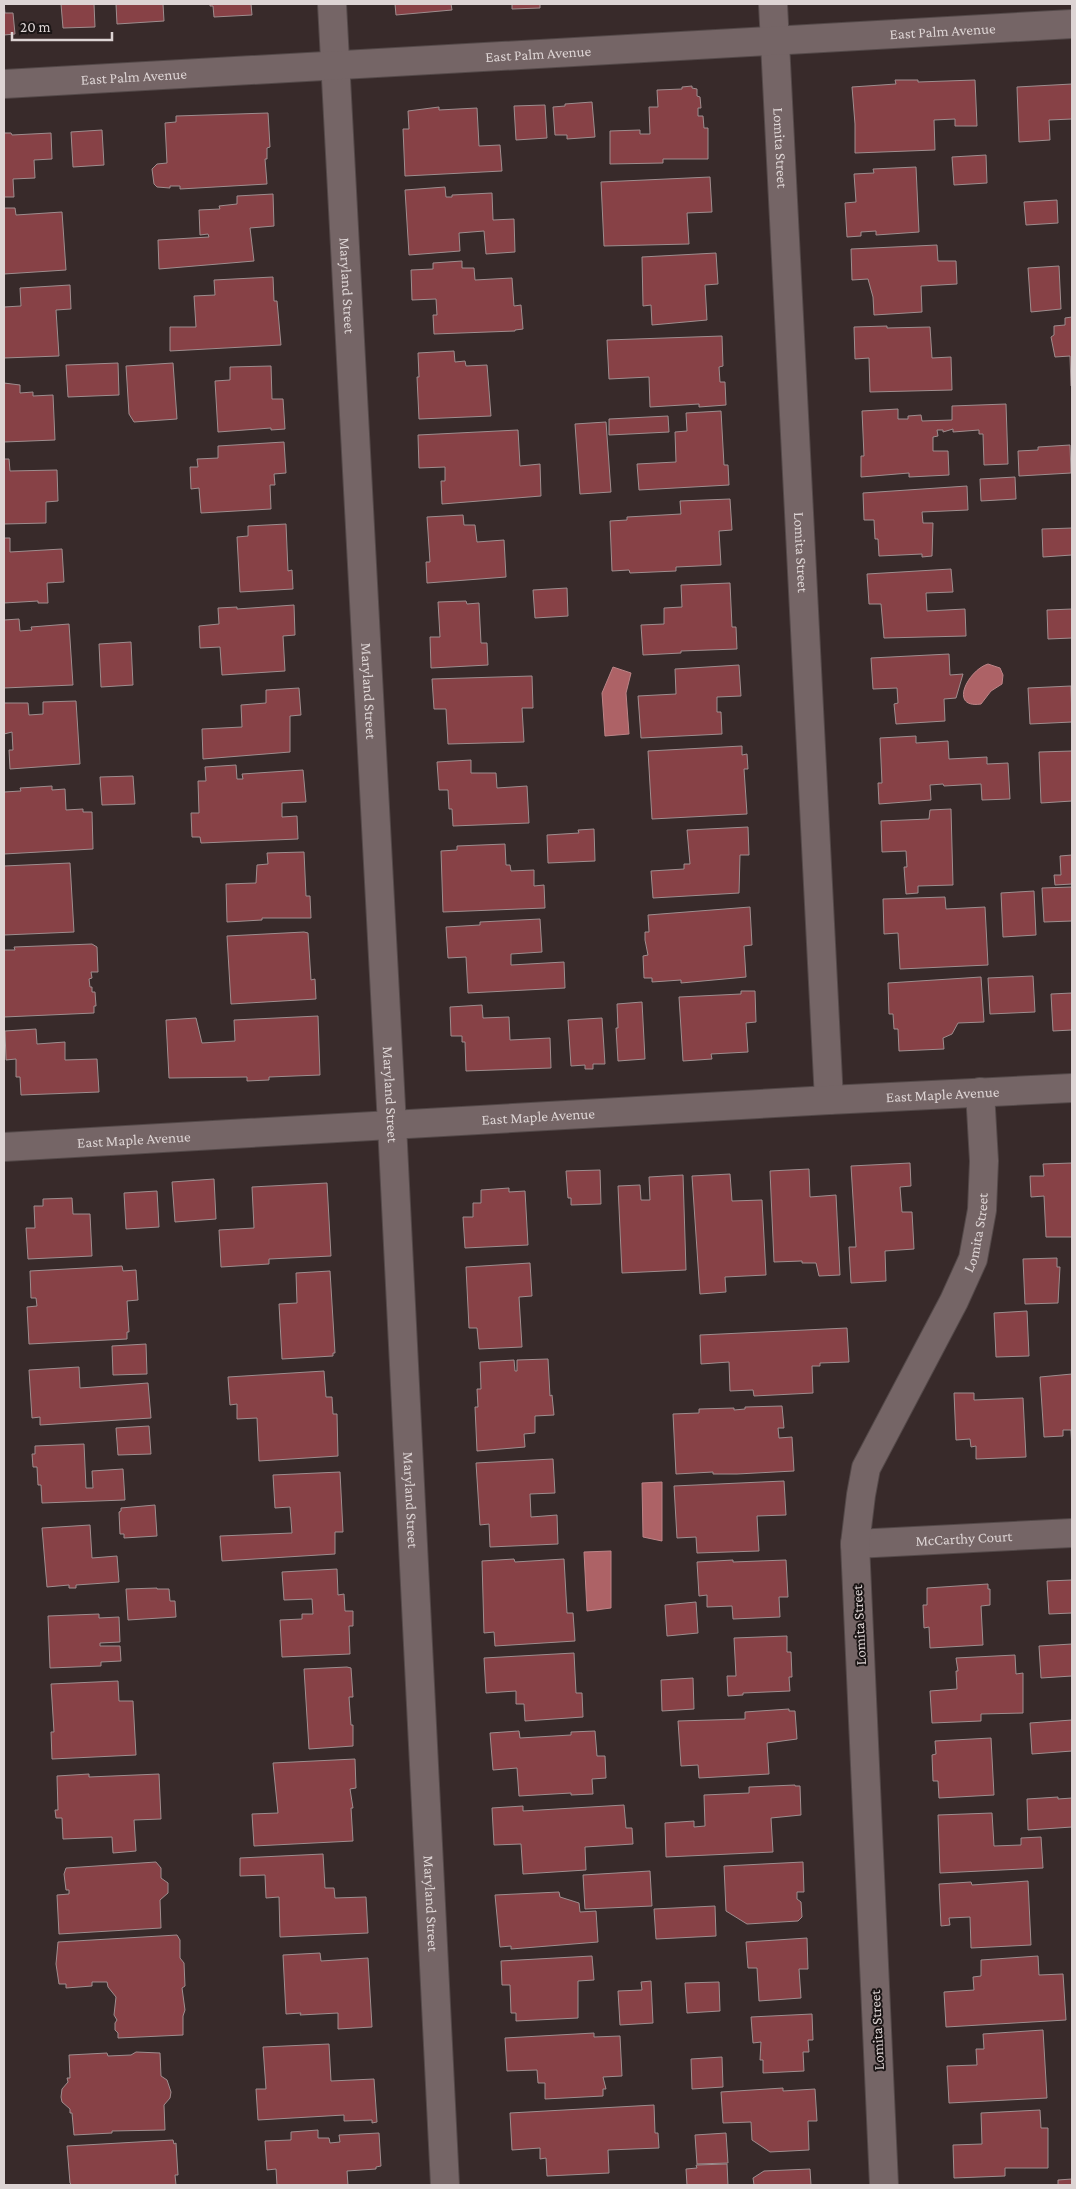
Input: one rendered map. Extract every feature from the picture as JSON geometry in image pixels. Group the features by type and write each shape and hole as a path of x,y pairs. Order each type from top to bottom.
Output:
{"street":[{"name":"Maryland Street","path":"332,4 392,1125 445,2185"},
{"name":"Lomita Street","path":"772,4 829,1100"},
{"name":"East Palm Avenue","path":"4,84 1072,24"},
{"name":"East Maple Avenue","path":"4,1147 1072,1088"},
{"name":"Lomita Street","path":"884,2185 855,1544 866,1468 954,1301 973,1259 982,1210 984,1160 980,1092"},
{"name":"McCarthy Court","path":"855,1544 1072,1533"}],"shaded area":[{"path":"988,664 1000,668 1003,675 1002,684 991,691 981,704 971,704 965,701 963,695 968,681 974,673"},
{"path":"613,667 631,673 626,693 629,734 605,736 602,693"},
{"path":"662,1482 662,1541 643,1537 642,1483"},
{"path":"611,1551 611,1608 587,1611 584,1552"}],"building":[{"path":"4,4 5,13 13,13 15,34 4,35"},
{"path":"61,4 94,4 95,27 63,28"},
{"path":"116,4 163,4 164,21 117,24"},
{"path":"210,4 251,4 252,15 214,17 213,6 210,6"},
{"path":"395,4 451,4 452,10 396,15"},
{"path":"512,4 540,4 540,8 512,9"},
{"path":"895,80 918,80 918,82 975,80 977,126 955,126 955,119 934,120 935,150 855,153 852,87 896,84"},
{"path":"1072,84 1072,119 1049,120 1050,140 1019,142 1017,87"},
{"path":"692,86 692,88 697,89 697,96 700,97 701,108 698,108 698,116 703,116 704,128 708,128 708,159 663,159 663,163 610,164 610,131 640,130 640,134 650,134 649,107 658,107 657,90 682,89 682,87"},
{"path":"592,102 595,137 567,139 567,135 555,135 553,107"},
{"path":"545,105 547,138 516,140 514,106"},
{"path":"439,107 439,110 477,108 479,146 500,145 502,171 405,176 403,129 409,129 408,111"},
{"path":"268,113 270,147 267,148 267,159 265,159 267,184 180,189 180,186 170,186 170,188 157,187 154,184 152,169 157,164 167,163 165,123 176,122 176,116"},
{"path":"102,130 104,165 73,167 71,132"},
{"path":"4,133 11,133 12,135 51,133 52,159 34,160 35,178 13,179 14,197 4,197"},
{"path":"986,155 987,183 954,185 952,157"},
{"path":"916,167 919,232 876,235 876,231 861,232 861,236 847,237 845,203 856,202 854,174 874,173 873,169"},
{"path":"710,177 712,212 687,213 689,244 604,246 601,182"},
{"path":"445,187 446,197 492,193 493,220 514,219 515,252 486,254 484,231 459,233 460,251 409,255 405,190"},
{"path":"273,194 274,226 250,228 254,261 159,269 158,240 209,237 208,234 200,235 199,210 220,209 219,206 237,204 237,196"},
{"path":"1057,200 1058,223 1026,225 1024,202"},
{"path":"4,208 15,208 16,215 62,212 66,270 4,274"},
{"path":"937,245 938,261 956,261 957,284 921,286 922,312 874,315 873,297 868,279 852,280 851,249"},
{"path":"716,253 718,284 705,285 707,320 652,325 651,305 643,306 642,257"},
{"path":"462,261 462,268 474,268 475,280 512,278 514,306 521,305 523,329 515,331 434,334 433,315 437,315 436,299 412,300 411,270 433,269 433,263"},
{"path":"1059,266 1061,309 1031,312 1028,268"},
{"path":"273,277 274,301 277,301 281,345 170,351 170,327 196,327 194,296 215,295 214,280"},
{"path":"70,285 71,309 56,310 59,356 4,358 4,307 21,306 20,288"},
{"path":"1072,317 1071,386 1070,356 1055,357 1051,337 1054,335 1054,326 1065,325 1065,318"},
{"path":"887,326 887,328 930,327 932,358 951,357 952,390 870,392 869,358 855,359 854,327"},
{"path":"722,336 723,366 719,367 720,382 725,382 726,405 699,407 699,404 650,407 649,377 609,379 607,340"},
{"path":"454,351 455,362 465,361 466,366 487,365 491,416 419,419 418,353"},
{"path":"118,363 119,395 68,397 66,365"},
{"path":"173,363 177,419 134,422 129,414 126,366"},
{"path":"271,366 272,399 283,399 285,429 271,430 271,428 218,432 215,381 230,380 230,367"},
{"path":"4,383 20,385 20,393 33,392 33,396 53,395 55,440 4,442"},
{"path":"1006,404 1008,464 984,465 983,434 979,434 979,430 953,432 953,429 943,432 943,430 937,430 938,436 933,437 933,451 948,451 949,475 909,477 909,473 861,477 861,456 864,456 862,411 898,409 898,419 908,419 908,416 921,415 922,421 952,420 952,406"},
{"path":"721,411 724,465 728,465 729,485 639,490 637,464 676,462 675,432 687,431 686,413"},
{"path":"668,416 669,432 609,435 609,419"},
{"path":"606,422 611,492 580,494 575,424"},
{"path":"518,430 520,466 540,464 541,496 442,504 441,481 445,481 445,467 419,468 418,435"},
{"path":"284,442 286,473 274,474 275,485 270,485 271,509 201,513 199,488 191,489 190,467 198,467 197,459 218,458 218,446"},
{"path":"1070,445 1071,473 1019,476 1018,451 1038,450 1038,447"},
{"path":"4,459 9,459 10,471 57,470 58,501 46,502 46,523 4,524"},
{"path":"1015,477 1016,499 981,501 980,479"},
{"path":"967,486 968,510 922,512 923,523 933,523 932,556 922,557 922,554 879,556 878,539 875,539 874,520 864,520 863,493"},
{"path":"730,499 732,530 719,531 721,565 676,567 676,571 630,573 629,570 612,571 610,521 627,520 627,517 681,514 680,501"},
{"path":"463,515 464,525 475,525 477,542 504,540 506,577 427,583 426,562 430,562 427,517"},
{"path":"286,524 288,571 292,570 293,589 240,592 237,537 248,536 248,526"},
{"path":"1072,528 1072,555 1043,557 1042,529"},
{"path":"4,538 10,538 10,552 62,549 64,582 47,583 48,603 38,603 38,601 4,603"},
{"path":"951,569 953,592 926,593 927,611 965,609 966,636 884,638 881,604 869,604 867,574"},
{"path":"730,583 732,627 736,627 737,649 681,651 681,653 643,655 641,625 664,624 664,608 682,607 681,585"},
{"path":"567,588 568,616 535,618 533,590"},
{"path":"466,601 467,604 479,603 481,643 487,643 488,665 431,668 430,637 440,637 438,602"},
{"path":"294,605 295,635 283,636 285,671 222,675 220,647 200,648 199,626 219,624 218,608 237,607 237,609"},
{"path":"1072,609 1072,638 1048,639 1047,610"},
{"path":"19,619 20,631 32,630 31,627 69,624 73,685 4,688 4,620"},
{"path":"131,642 133,685 101,687 99,644"},
{"path":"949,654 950,675 963,674 956,698 944,699 945,721 896,724 894,704 898,703 897,688 873,689 871,658"},
{"path":"739,665 741,696 717,697 717,712 721,712 722,734 641,738 638,696 676,694 675,669"},
{"path":"532,676 533,708 522,708 524,742 448,744 446,709 434,709 432,679"},
{"path":"1071,686 1072,722 1030,724 1028,688"},
{"path":"299,688 301,715 290,716 290,752 203,759 202,729 242,727 241,705 266,703 266,690"},
{"path":"76,701 80,764 10,769 9,750 13,750 12,732 4,734 4,703 28,703 29,715 43,714 43,702"},
{"path":"916,736 916,743 948,741 949,759 987,757 987,764 1008,763 1010,799 982,800 981,784 944,786 943,784 930,785 931,800 879,804 878,783 882,783 880,738"},
{"path":"742,746 742,755 747,754 748,769 744,769 747,814 652,819 648,751"},
{"path":"1072,751 1072,801 1041,803 1039,752"},
{"path":"471,760 471,773 496,773 497,788 527,786 529,823 453,826 452,809 449,809 448,790 439,790 437,762"},
{"path":"236,765 237,779 243,779 242,774 303,770 306,802 282,803 282,817 297,816 298,839 201,843 200,837 192,837 191,813 199,813 198,781 206,781 205,767"},
{"path":"133,776 135,804 102,805 100,777"},
{"path":"52,786 52,790 65,789 66,810 83,809 83,812 92,812 93,849 4,854 4,792 21,791 20,788"},
{"path":"951,809 953,885 918,886 918,893 906,894 904,867 907,867 906,851 882,852 881,821 929,819 930,810"},
{"path":"748,827 749,855 740,855 739,893 653,898 651,871 684,869 684,864 690,864 687,830"},
{"path":"594,829 595,861 548,863 547,835 579,833 578,830"},
{"path":"505,844 506,865 510,865 511,871 534,870 534,886 544,885 545,908 443,912 441,851 457,850 457,846"},
{"path":"304,852 306,896 310,896 311,918 262,918 262,920 227,922 226,884 256,883 257,865 268,864 267,853"},
{"path":"1072,855 1072,884 1055,885 1054,875 1061,875 1060,856"},
{"path":"70,863 74,932 4,935 4,866"},
{"path":"1072,887 1072,921 1044,922 1042,888"},
{"path":"1034,891 1036,935 1003,937 1001,893"},
{"path":"945,897 946,909 985,907 988,965 900,969 898,933 884,934 883,899"},
{"path":"750,907 752,945 744,946 746,977 681,983 681,980 652,982 652,978 644,978 643,956 648,955 645,932 649,932 648,915"},
{"path":"540,919 542,952 511,954 511,965 564,962 565,988 468,993 466,957 448,958 446,927 480,925 480,922"},
{"path":"308,933 311,980 315,979 316,999 231,1004 227,936"},
{"path":"92,944 97,947 98,972 91,972 92,978 89,979 92,992 95,992 96,1006 94,1006 94,1013 4,1017 4,950 15,950 14,947"},
{"path":"1033,976 1035,1012 990,1014 988,978"},
{"path":"981,977 984,1022 958,1023 952,1034 943,1038 944,1049 899,1051 898,1029 894,1029 893,1014 889,1014 888,983"},
{"path":"741,991 755,991 756,1022 746,1023 748,1052 711,1054 712,1059 683,1061 679,997 741,994"},
{"path":"1072,993 1072,1030 1053,1031 1051,994"},
{"path":"642,1002 645,1059 618,1061 617,1004"},
{"path":"482,1005 483,1018 509,1017 510,1040 550,1038 551,1068 466,1071 465,1042 462,1042 462,1036 451,1036 450,1007"},
{"path":"318,1016 320,1075 269,1077 269,1080 247,1081 247,1077 169,1078 166,1020 196,1018 202,1043 235,1041 234,1020"},
{"path":"602,1018 605,1064 593,1064 593,1069 585,1069 585,1065 571,1066 568,1020"},
{"path":"36,1029 37,1044 65,1042 65,1060 97,1059 99,1092 21,1095 20,1077 16,1077 16,1059 6,1060 5,1031"},
{"path":"910,1163 911,1186 900,1187 902,1212 912,1212 914,1249 885,1251 886,1281 851,1283 849,1247 856,1247 851,1166"},
{"path":"1072,1163 1072,1237 1046,1237 1044,1196 1031,1197 1030,1176 1044,1176 1043,1164"},
{"path":"809,1169 810,1197 836,1195 840,1275 819,1276 816,1263 802,1263 802,1261 774,1262 770,1171"},
{"path":"600,1170 601,1204 571,1205 571,1198 568,1198 566,1171"},
{"path":"730,1174 732,1201 762,1200 766,1275 725,1277 726,1292 700,1294 692,1176"},
{"path":"683,1175 686,1270 622,1273 618,1186 640,1185 641,1200 650,1200 649,1177"},
{"path":"214,1179 216,1219 175,1222 172,1182"},
{"path":"327,1183 331,1256 269,1259 269,1264 221,1267 219,1230 254,1228 252,1187"},
{"path":"509,1188 509,1192 525,1191 528,1245 465,1248 463,1217 473,1217 473,1203 481,1203 481,1190"},
{"path":"157,1191 159,1227 126,1229 124,1193"},
{"path":"72,1198 73,1214 90,1214 92,1256 28,1259 26,1228 35,1228 34,1206 43,1206 43,1199"},
{"path":"1057,1258 1057,1267 1060,1267 1058,1303 1025,1304 1023,1259"},
{"path":"530,1263 532,1296 519,1297 522,1347 479,1349 477,1328 469,1328 466,1267"},
{"path":"122,1266 123,1271 136,1270 138,1300 127,1301 129,1332 127,1332 127,1339 29,1344 27,1307 37,1306 36,1298 31,1298 30,1271"},
{"path":"330,1271 335,1353 333,1353 333,1356 282,1359 279,1304 297,1303 296,1273"},
{"path":"1027,1311 1029,1356 996,1357 994,1313"},
{"path":"847,1328 849,1362 820,1363 820,1366 812,1366 813,1393 754,1396 753,1390 730,1391 729,1362 701,1364 700,1335"},
{"path":"146,1344 147,1374 113,1375 112,1346"},
{"path":"548,1359 550,1396 552,1395 554,1415 535,1416 535,1433 524,1434 525,1447 477,1451 475,1407 478,1407 477,1389 481,1389 480,1362 514,1360 515,1371 517,1371 517,1360"},
{"path":"79,1367 80,1388 148,1383 151,1418 40,1425 40,1417 32,1418 29,1370"},
{"path":"324,1371 326,1397 332,1397 333,1414 337,1414 338,1456 259,1461 257,1418 237,1419 237,1404 230,1405 228,1377"},
{"path":"1072,1374 1072,1451 1071,1430 1063,1430 1063,1436 1044,1437 1040,1377"},
{"path":"954,1393 974,1393 974,1400 1023,1398 1026,1457 976,1459 976,1446 971,1447 970,1439 956,1440"},
{"path":"782,1406 784,1428 778,1428 779,1438 792,1437 794,1471 737,1474 713,1474 713,1472 676,1474 673,1414 699,1413 699,1409 734,1408 734,1410 745,1409 745,1407"},
{"path":"149,1426 151,1454 118,1455 116,1428"},
{"path":"84,1444 86,1488 93,1488 92,1471 123,1469 125,1500 42,1503 37,1467 33,1467 32,1454 35,1454 35,1446"},
{"path":"553,1459 555,1493 530,1494 531,1517 557,1515 558,1544 490,1547 489,1524 480,1525 476,1463"},
{"path":"340,1472 343,1532 335,1532 335,1554 222,1561 220,1536 292,1533 290,1507 275,1508 273,1475"},
{"path":"784,1481 786,1515 757,1516 759,1551 697,1553 696,1537 677,1538 674,1486"},
{"path":"155,1505 157,1536 124,1538 124,1534 120,1534 119,1512 121,1508"},
{"path":"90,1525 92,1558 117,1556 119,1582 76,1585 76,1588 69,1588 69,1585 47,1587 42,1528"},
{"path":"514,1559 515,1562 564,1559 567,1613 573,1613 575,1641 495,1646 494,1632 484,1633 482,1561"},
{"path":"733,1560 733,1562 786,1560 788,1597 779,1597 780,1617 733,1619 732,1606 707,1607 707,1595 699,1596 697,1562"},
{"path":"337,1569 338,1595 344,1594 345,1611 353,1611 353,1626 349,1626 350,1654 282,1657 280,1620 302,1619 302,1614 313,1614 312,1599 284,1600 282,1572"},
{"path":"1072,1580 1072,1613 1049,1614 1047,1581"},
{"path":"988,1584 988,1589 990,1589 990,1605 981,1606 983,1645 930,1648 929,1627 924,1628 923,1605 927,1605 927,1588"},
{"path":"126,1589 169,1589 170,1601 175,1601 176,1617 128,1620"},
{"path":"696,1602 698,1633 667,1636 665,1605"},
{"path":"99,1614 99,1618 119,1617 120,1642 100,1643 100,1646 120,1646 121,1661 101,1662 101,1666 50,1668 48,1616"},
{"path":"787,1636 787,1652 791,1652 792,1677 789,1677 790,1691 743,1693 743,1695 728,1696 727,1676 736,1676 734,1638"},
{"path":"1072,1644 1072,1676 1041,1678 1039,1646"},
{"path":"574,1653 576,1693 582,1693 583,1717 525,1721 524,1704 516,1704 516,1691 486,1693 484,1658"},
{"path":"1015,1655 1016,1674 1023,1673 1023,1713 981,1714 981,1721 932,1723 930,1691 957,1689 956,1671 958,1671 956,1658"},
{"path":"351,1668 353,1697 349,1697 351,1725 353,1725 353,1746 309,1749 304,1669"},
{"path":"693,1678 694,1709 662,1711 661,1680"},
{"path":"118,1681 119,1701 133,1701 136,1755 52,1759 51,1732 54,1732 51,1684"},
{"path":"789,1709 789,1711 795,1711 797,1739 767,1743 769,1774 699,1778 698,1765 681,1766 678,1721 745,1719 745,1712"},
{"path":"1072,1720 1072,1751 1032,1754 1030,1723"},
{"path":"519,1731 520,1738 571,1735 571,1732 595,1731 597,1756 605,1756 606,1778 592,1779 593,1794 571,1795 571,1793 519,1796 517,1768 493,1770 490,1733"},
{"path":"991,1738 994,1795 939,1798 938,1781 933,1781 932,1755 936,1754 935,1741"},
{"path":"355,1759 356,1788 350,1789 353,1808 351,1808 353,1841 254,1846 252,1814 278,1813 273,1763"},
{"path":"89,1774 89,1777 159,1774 161,1819 134,1820 136,1851 113,1853 112,1837 63,1839 62,1818 56,1818 55,1810 58,1810 57,1776"},
{"path":"800,1786 801,1815 771,1818 773,1852 666,1857 665,1823 694,1821 694,1827 705,1826 704,1795 749,1793 749,1787"},
{"path":"1058,1797 1058,1799 1072,1798 1072,1827 1028,1830 1027,1799"},
{"path":"624,1805 626,1828 632,1828 633,1844 585,1847 586,1870 523,1874 521,1844 494,1845 492,1808 523,1806 523,1811"},
{"path":"992,1813 994,1846 1021,1845 1021,1838 1041,1837 1043,1868 940,1873 938,1815"},
{"path":"323,1854 325,1888 334,1888 335,1898 366,1897 368,1933 280,1937 279,1897 266,1898 265,1875 240,1876 240,1858"},
{"path":"156,1862 161,1868 161,1878 168,1883 168,1893 160,1900 161,1928 59,1934 57,1895 69,1894 69,1890 66,1890 64,1874 66,1868"},
{"path":"803,1862 804,1892 797,1892 797,1899 801,1902 802,1917 798,1921 747,1924 726,1911 724,1866"},
{"path":"650,1871 652,1906 585,1909 583,1875"},
{"path":"1028,1881 1031,1945 971,1948 970,1917 949,1918 950,1925 941,1926 939,1884 971,1882 972,1885"},
{"path":"559,1892 560,1897 579,1903 580,1912 596,1911 598,1942 511,1949 511,1946 500,1947 495,1895"},
{"path":"715,1906 716,1936 656,1939 654,1909"},
{"path":"177,1935 180,1940 180,1958 184,1963 185,1986 182,1988 185,2010 183,2016 183,2035 118,2038 118,2033 115,2030 117,2020 114,2015 116,1997 108,1987 107,1982 92,1982 92,1986 66,1988 66,1984 59,1984 56,1964 58,1942"},
{"path":"807,1938 808,1969 799,1969 801,1998 759,2001 757,1968 748,1968 746,1942"},
{"path":"320,1953 321,1961 368,1958 372,2027 338,2029 338,2013 286,2014 283,1955"},
{"path":"592,1956 594,1980 578,1981 578,2018 516,2021 516,2013 511,2013 510,1985 502,1985 501,1961"},
{"path":"1038,1956 1039,1975 1063,1974 1066,2020 946,2027 944,1992 974,1990 973,1977 981,1976 981,1960"},
{"path":"651,1981 653,2023 620,2025 618,1991 642,1990 641,1982"},
{"path":"719,1982 720,2011 687,2013 685,1983"},
{"path":"812,2014 813,2040 808,2040 809,2052 803,2052 804,2071 763,2073 763,2060 760,2060 761,2042 753,2043 751,2017"},
{"path":"1043,2030 1047,2098 949,2103 947,2066 977,2065 976,2049 984,2049 983,2034"},
{"path":"594,2033 594,2037 620,2036 622,2076 603,2077 606,2089 603,2089 603,2096 545,2099 545,2083 538,2083 537,2070 507,2071 505,2038"},
{"path":"329,2044 331,2081 374,2079 377,2122 372,2123 372,2120 344,2121 344,2115 258,2120 256,2089 266,2089 263,2047"},
{"path":"136,2052 160,2053 161,2076 167,2080 171,2092 170,2098 164,2105 165,2130 112,2131 112,2133 74,2135 72,2113 62,2102 61,2097 62,2089 68,2082 67,2078 70,2078 69,2055 107,2053 108,2056 131,2055"},
{"path":"722,2057 723,2087 692,2089 691,2059"},
{"path":"783,2088 783,2091 815,2089 817,2121 808,2121 809,2150 770,2152 752,2140 751,2122 723,2123 721,2092"},
{"path":"654,2105 655,2133 658,2133 659,2148 608,2150 609,2173 547,2176 546,2158 540,2159 540,2148 512,2150 510,2113"},
{"path":"1040,2110 1041,2128 1048,2128 1048,2168 1005,2168 1005,2176 954,2178 953,2145 982,2144 981,2113"},
{"path":"318,2130 318,2138 329,2138 330,2143 340,2142 339,2135 379,2133 381,2166 376,2167 376,2169 347,2171 348,2185 277,2185 276,2169 267,2170 265,2141 291,2140 291,2132"},
{"path":"726,2133 728,2163 697,2164 695,2135"},
{"path":"173,2140 174,2144 176,2143 178,2175 175,2175 176,2185 72,2185 70,2183 67,2146"},
{"path":"727,2164 728,2185 687,2185 686,2169 697,2168 696,2165"},
{"path":"810,2169 811,2185 754,2185 753,2178 764,2171"},
{"path":"1072,2179 1072,2185 1058,2185 1058,2180"}]}
